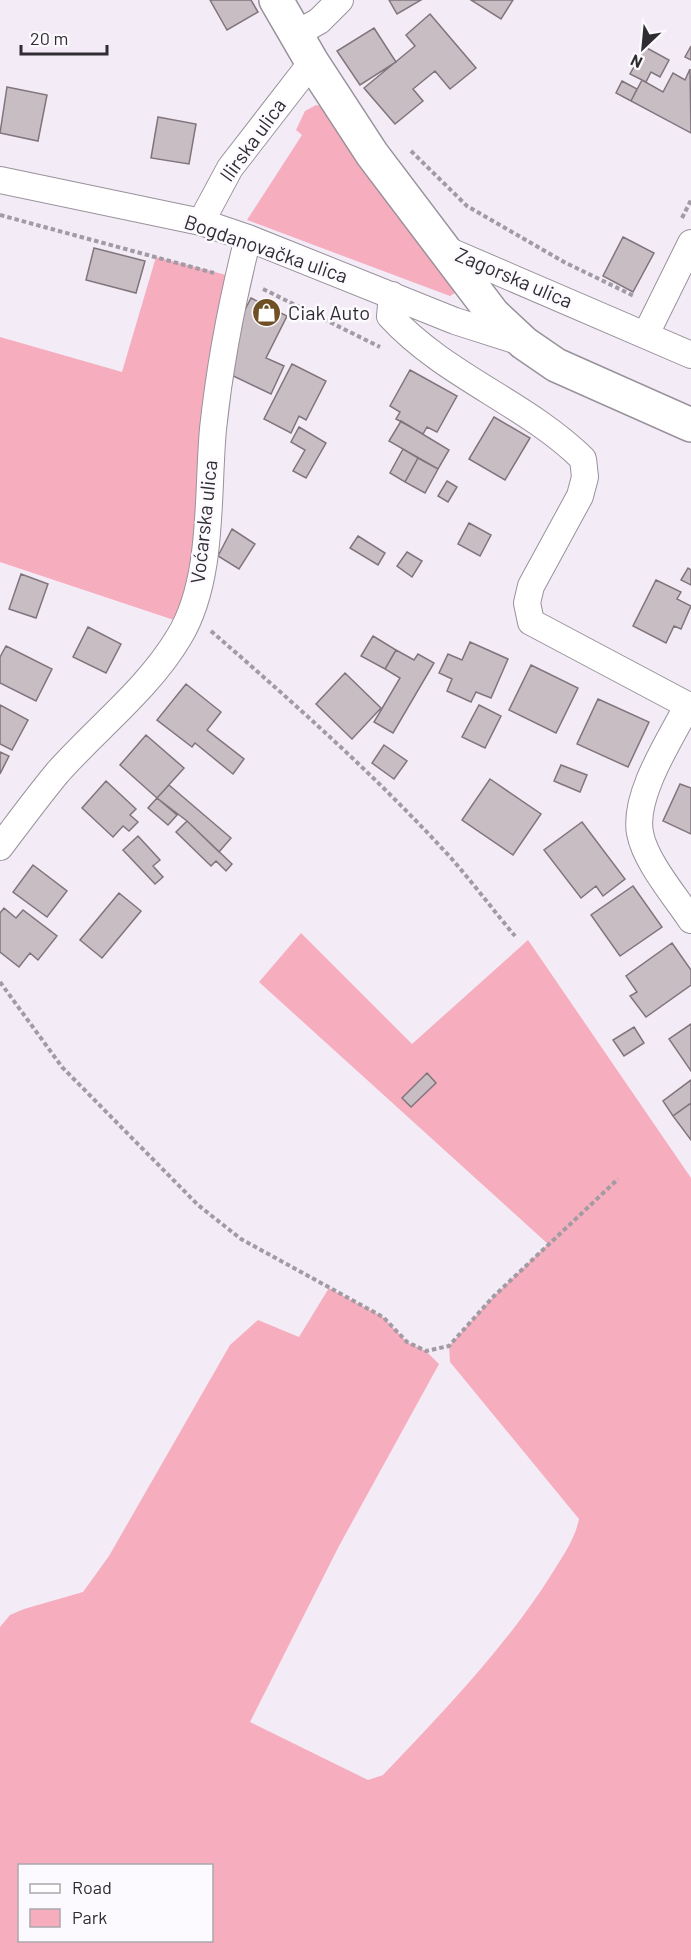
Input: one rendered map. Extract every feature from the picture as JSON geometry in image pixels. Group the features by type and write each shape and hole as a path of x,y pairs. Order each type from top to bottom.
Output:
{"main road":[{"name":"Zagorska ulica","path":"276,0 312,62 372,154 445,249"},
{"path":"445,249 493,314 524,343 556,365 691,425"}],"street":[{"path":"296,34 319,21 340,0"},
{"name":"Ilirska ulica","path":"201,222 230,168 312,62"},
{"name":"Bogdanovačka ulica","path":"0,180 201,222 248,238 455,321 524,343"},
{"name":"Voćarska ulica","path":"0,847 58,772 123,706 163,659 179,637 190,615 201,575 207,530 213,431 222,350 248,238"},
{"path":"646,334 691,243"},
{"name":"Zagorska ulica","path":"445,249 691,355"},
{"path":"392,295 390,316 407,334 473,383 564,440 583,459 585,477 580,496 531,586 527,603 531,622 690,706 656,766 638,814 640,835 650,858 691,920"}],"path":[{"path":"406,146 466,206 564,262 659,308"},
{"path":"0,215 238,278 387,350"},
{"path":"190,615 245,661 368,774 452,859 515,936"},
{"path":"0,982 62,1067 198,1205 241,1239 383,1317 407,1342 426,1351 449,1346 493,1297 618,1179"}],"green space":[{"path":"316,105 324,107 460,290 450,296 247,220 302,135 296,130 305,111"},
{"path":"156,257 238,278 186,624 0,562 0,337 122,372"},
{"path":"301,933 412,1044 528,940 691,1178 691,1960 0,1960 0,1627 10,1615 24,1609 83,1592 109,1556 230,1345 258,1320 299,1337 329,1288 383,1317 407,1342 426,1351 439,1364 339,1546 250,1722 368,1780 383,1775 495,1652 535,1600 572,1540 579,1519 450,1362 449,1346 493,1297 548,1244 259,982"}],"building":[{"path":"210,0 251,0 258,12 227,30"},
{"path":"389,0 421,0 397,14"},
{"path":"471,0 513,0 501,19"},
{"path":"430,14 476,68 450,89 435,71 413,89 423,101 395,124 364,88 415,46 406,35"},
{"path":"374,28 396,62 360,85 337,51"},
{"path":"691,46 691,60 685,57"},
{"path":"645,47 669,60 660,77 651,72 646,82 630,74"},
{"path":"690,69 691,133 631,101 642,80 663,92 673,73 685,80"},
{"path":"622,81 637,89 631,101 616,93"},
{"path":"7,87 47,95 38,141 0,133"},
{"path":"158,117 196,124 189,164 151,158"},
{"path":"623,237 654,253 633,292 603,276"},
{"path":"94,248 145,261 136,293 86,280"},
{"path":"251,298 287,316 266,358 284,366 271,394 227,373 237,352 226,347"},
{"path":"292,364 326,381 306,420 299,416 291,433 264,419"},
{"path":"410,370 457,396 437,432 427,427 423,434 396,419 400,412 390,406"},
{"path":"494,417 530,438 505,480 469,459"},
{"path":"401,421 449,450 438,469 389,441"},
{"path":"299,427 326,443 306,478 293,471 305,450 291,442"},
{"path":"403,449 418,458 405,482 390,473"},
{"path":"418,458 438,469 425,493 405,482"},
{"path":"447,481 457,487 448,502 438,496"},
{"path":"469,523 491,535 480,556 458,544"},
{"path":"232,529 255,544 239,569 218,556"},
{"path":"358,536 385,553 378,565 350,548"},
{"path":"407,552 422,561 412,577 397,566"},
{"path":"688,568 691,570 691,585 681,580"},
{"path":"21,574 48,584 36,618 9,609"},
{"path":"656,580 681,592 677,599 691,606 681,629 674,626 666,643 633,626"},
{"path":"88,627 121,644 106,673 73,657"},
{"path":"373,636 396,650 385,669 361,656"},
{"path":"470,642 508,659 491,698 476,692 471,702 447,691 452,679 439,673 448,654 462,660"},
{"path":"6,646 52,669 36,701 0,683 0,657"},
{"path":"396,650 414,660 418,654 434,663 393,733 374,722 400,678 385,669"},
{"path":"531,665 578,688 556,733 509,710"},
{"path":"345,673 381,708 352,739 316,704"},
{"path":"186,684 221,712 207,730 244,759 233,774 195,743 192,747 157,720"},
{"path":"598,699 649,722 628,767 577,744"},
{"path":"0,705 28,720 12,750 0,744"},
{"path":"479,705 501,716 485,748 462,737"},
{"path":"146,735 184,768 157,798 120,765"},
{"path":"384,745 407,761 394,779 372,763"},
{"path":"0,752 9,756 0,774"},
{"path":"561,765 587,775 580,792 554,781"},
{"path":"490,779 541,814 513,855 462,820"},
{"path":"106,781 136,809 130,815 138,822 129,831 123,826 113,837 82,808"},
{"path":"680,784 691,788 691,834 663,821"},
{"path":"169,785 231,838 219,852 187,821 157,798"},
{"path":"157,798 177,815 168,825 148,808"},
{"path":"187,821 232,864 226,871 216,861 211,866 176,832"},
{"path":"582,822 625,879 603,896 596,886 581,898 544,850"},
{"path":"138,836 160,860 153,866 163,877 155,884 123,850"},
{"path":"33,865 67,891 47,917 13,892"},
{"path":"633,886 662,927 620,956 591,915"},
{"path":"119,893 141,911 102,958 80,940"},
{"path":"4,908 16,918 23,910 57,936 38,960 30,953 19,967 0,952 0,913"},
{"path":"672,943 691,970 691,985 646,1017 630,996 637,992 626,976"},
{"path":"691,1024 691,1071 669,1039"},
{"path":"634,1027 644,1043 624,1056 613,1040"},
{"path":"427,1073 436,1083 411,1107 402,1098"},
{"path":"691,1080 691,1103 673,1116 663,1101"},
{"path":"691,1103 691,1140 673,1116"}],"place":[{"name":"Ciak Auto","path":"267,313"}]}
